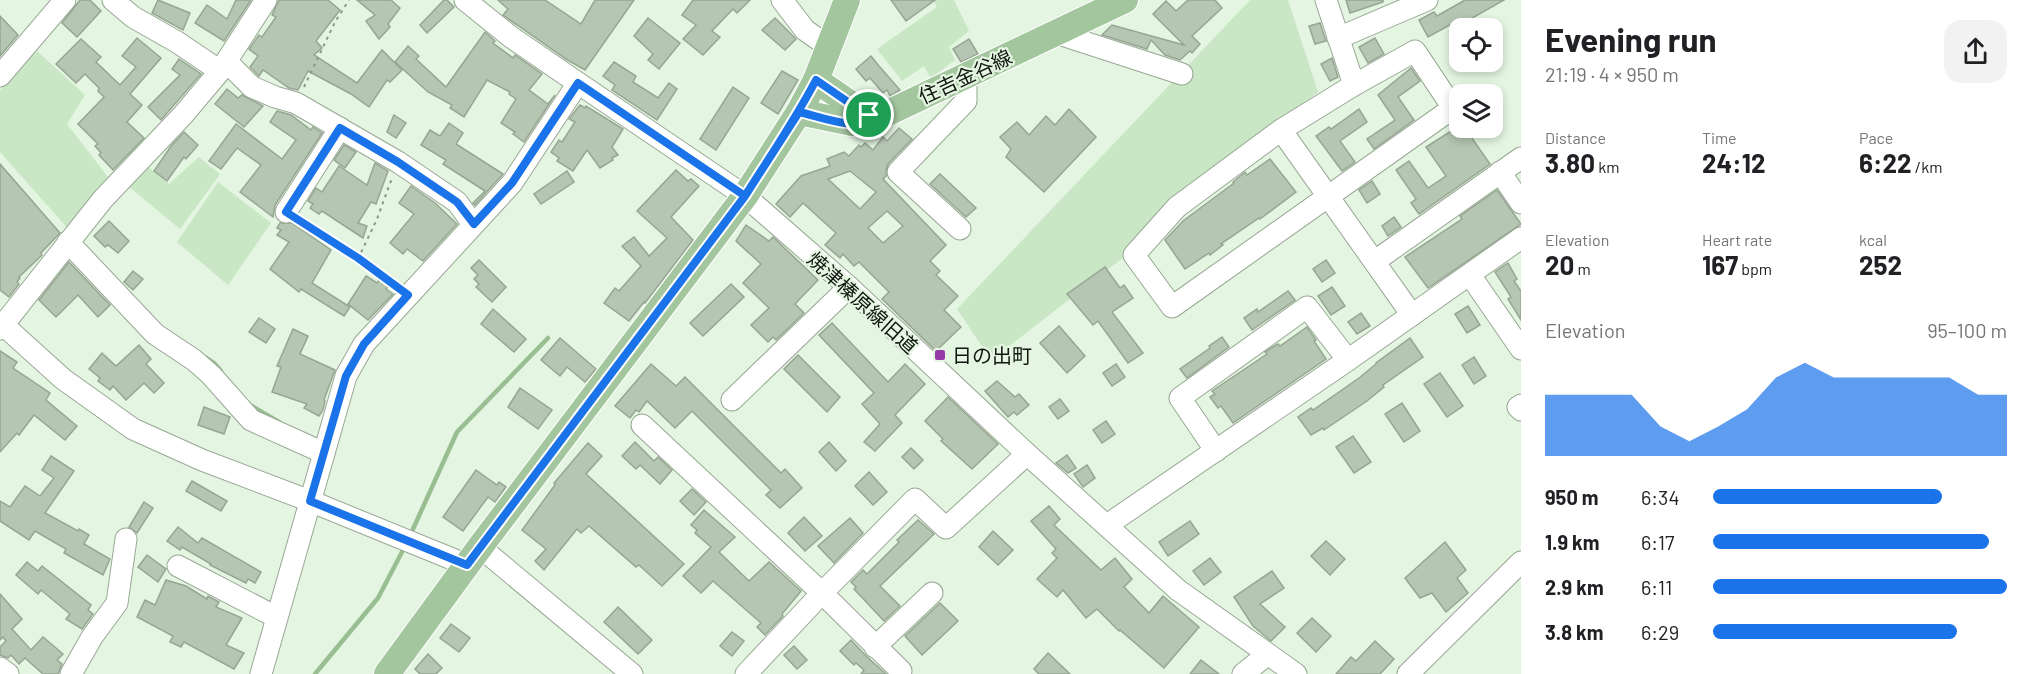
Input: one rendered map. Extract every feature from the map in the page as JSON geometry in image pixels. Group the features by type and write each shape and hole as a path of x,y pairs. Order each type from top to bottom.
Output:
{"main road":[{"path":"387,674 745,196 799,112 816,80 847,0"},
{"name":"住吉金谷線","path":"799,112 852,123 864,123 1125,0"},
{"path":"816,80 861,111 876,117"}],"street":[{"path":"0,76 65,0"},
{"path":"113,0 133,17 223,66 252,87 274,97 296,103 398,162 457,202 474,224"},
{"path":"266,0 223,66 183,114 103,199 1,325 63,379 133,429 202,460 310,501 474,556 632,674"},
{"name":"焼津榛原線旧道","path":"465,0 511,37 745,196 849,287 1027,454 1178,590 1296,674"},
{"path":"782,0 805,30 829,48"},
{"path":"1326,0 1354,85"},
{"path":"1338,38 1427,0"},
{"path":"1056,33 1182,74"},
{"path":"1415,51 1453,108 1172,307 1134,255 1177,207 1281,130 1415,51"},
{"path":"960,230 898,172 966,101 966,76"},
{"path":"261,674 346,376 364,344 512,183 578,83"},
{"path":"286,212 340,128"},
{"path":"1281,130 1412,315"},
{"path":"1375,261 1521,158"},
{"path":"1500,172 1521,203"},
{"path":"1107,525 1521,238"},
{"path":"69,242 155,334 194,360 211,375 252,420 324,453"},
{"path":"1470,275 1518,339"},
{"path":"732,400 849,287"},
{"path":"1216,451 1180,398 1307,307 1348,360"},
{"path":"1521,405 1518,407 1521,410"},
{"path":"642,425 822,593 901,671"},
{"path":"746,674 915,499 946,528 1027,454"},
{"path":"71,674 92,637 117,603 126,539"},
{"path":"1408,674 1521,562"},
{"path":"178,566 276,617"},
{"path":"875,647 932,593"},
{"path":"1243,674 1268,654"},
{"path":"0,668 8,674"}],"path":[{"path":"296,103 334,22 349,0"},
{"path":"358,258 377,219 398,162"},
{"path":"286,212 358,258 408,295"}],"green space":[{"path":"933,0 954,0 969,31 949,47 955,60 931,78 924,66 902,81 877,49 937,7"},
{"path":"1250,0 1288,0 1318,92 1249,147 1137,247 991,360 957,309"},
{"path":"37,51 85,95 67,124 111,181 71,232 0,152 0,90"},
{"path":"199,157 220,174 180,229 128,186 146,165 169,184"},
{"path":"218,182 271,223 228,285 177,242"}],"building":[{"path":"80,0 90,0 101,11 77,37 62,23"},
{"path":"158,0 190,13 183,30 152,13"},
{"path":"236,0 251,0 224,41 195,23 207,5 227,19"},
{"path":"279,0 328,0 340,10 316,41 322,48 314,55 357,83 382,50 402,70 390,82 387,80 369,107 351,94 308,71 298,90 289,88 263,70 259,76 250,67 258,56 249,49 259,35 262,37 276,17 272,15"},
{"path":"357,0 391,0 400,8 388,24 390,27 379,39 366,21 375,15"},
{"path":"444,0 454,7 427,33 420,25"},
{"path":"498,0 545,0 581,24 595,0 634,0 585,70 503,15 508,9"},
{"path":"693,0 750,0 737,13 733,9 712,31 720,37 703,55 683,39 696,25 682,15"},
{"path":"891,0 935,0 906,21"},
{"path":"1188,0 1215,0 1222,8 1192,36 1200,44 1192,53 1190,51 1180,60 1165,55 1151,40 1147,49 1102,35 1112,25 1184,45 1153,14 1166,1 1176,11"},
{"path":"1346,0 1383,0 1383,2 1350,13"},
{"path":"1465,0 1504,0 1472,18 1449,18 1449,25 1428,37 1419,20 1434,12 1437,16"},
{"path":"0,16 18,35 0,56"},
{"path":"648,18 680,43 659,69 648,60 653,54 634,36"},
{"path":"775,18 796,39 785,50 762,30"},
{"path":"1320,23 1326,41 1315,44 1309,26"},
{"path":"485,32 495,41 493,43 513,58 515,55 542,74 529,90 548,104 555,95 524,142 513,134 515,132 501,123 516,99 509,94 510,92 487,80 464,117 450,108 452,105 428,92 395,62 408,46 419,56 416,59 446,87"},
{"path":"137,38 161,58 130,94 142,105 127,122 144,138 113,170 99,155 101,153 95,146 98,144 78,124 104,97 98,91 99,88 85,74 76,83 56,64 81,39 101,57 96,62 120,85 136,67 122,56"},
{"path":"1375,38 1384,54 1368,63 1359,47"},
{"path":"969,39 978,54 961,62 953,49"},
{"path":"871,56 900,90 890,96 887,90 883,93 870,78 866,81 856,69"},
{"path":"1332,58 1338,77 1330,81 1321,64"},
{"path":"179,59 201,74 161,120 148,107 180,75 172,69"},
{"path":"614,62 636,76 633,82 658,98 669,83 677,89 657,120 612,90 615,85 603,76"},
{"path":"1411,68 1420,81 1398,97 1414,120 1374,149 1367,139 1395,120 1378,95"},
{"path":"782,71 798,80 778,114 761,103"},
{"path":"733,87 749,98 716,150 700,139"},
{"path":"227,89 238,98 242,95 263,106 244,127 215,104"},
{"path":"580,105 585,108 586,106 623,129 612,147 618,155 612,158 613,160 600,168 587,150 573,171 557,161 559,158 551,152 559,140 562,142 575,122 569,119"},
{"path":"1069,109 1096,137 1044,192 1006,157 1011,149 1000,137 1017,122 1029,135 1046,116 1055,125"},
{"path":"1359,109 1367,122 1340,141 1355,162 1342,171 1316,136 1329,127 1331,129"},
{"path":"277,111 291,115 311,130 313,127 322,133 275,205 273,217 240,192 261,165 237,148 221,169 209,161 236,124 282,159 296,140 270,122"},
{"path":"394,115 406,123 396,138 387,132"},
{"path":"449,123 463,133 456,144 503,174 475,205 473,203 485,191 443,164 446,160 421,145 430,130 440,136"},
{"path":"899,128 912,139 888,164 886,176 883,179 946,245 930,261 940,271 936,275 958,296 944,310 961,327 936,351 882,299 889,292 859,262 854,266 843,254 840,258 825,245 836,233 803,203 790,217 776,204 801,176 830,166 827,159 844,152 849,156 859,145 861,147 865,143 873,150 883,137 887,141","holes":["850,171 876,192 860,209 828,179","887,211 903,226 883,243 868,228"]},
{"path":"184,132 198,145 186,159 184,157 167,181 154,171"},
{"path":"1449,132 1449,138 1472,138 1490,164 1419,214 1411,203 1416,199 1396,170 1409,161 1428,188 1446,176 1426,147"},
{"path":"344,145 356,152 345,168 334,160"},
{"path":"1270,159 1296,192 1221,244 1223,245 1210,255 1209,253 1185,269 1165,240 1183,221 1234,183 1245,172 1247,175"},
{"path":"375,163 388,171 376,204 371,202 358,223 367,226 363,238 322,211 319,214 310,208 313,204 308,201 316,188 322,192 339,166 367,185"},
{"path":"0,164 60,233 41,253 42,255 19,277 17,282 19,284 9,297 0,290"},
{"path":"676,170 688,181 691,179 699,186 671,217 693,240 629,321 604,303 615,288 619,291 641,266 622,246 634,237 649,256 667,238 637,211"},
{"path":"567,171 574,182 541,204 534,194"},
{"path":"940,174 976,208 966,217 930,184"},
{"path":"1372,181 1380,194 1367,203 1359,190"},
{"path":"411,186 435,203 457,224 423,261 407,249 403,254 390,243 414,214 399,203"},
{"path":"1497,190 1521,224 1428,288 1405,257 1462,219 1460,216"},
{"path":"1394,217 1401,227 1388,236 1382,226"},
{"path":"109,221 129,241 118,253 108,245 105,247 94,236"},
{"path":"280,223 292,223 331,250 312,283 350,307 344,316 301,289 299,292 270,269 289,242 277,235 281,230 277,228"},
{"path":"746,225 769,241 773,237 818,280 795,304 804,313 776,340 773,337 768,342 751,325 769,308 743,283 761,264 736,241"},
{"path":"479,260 506,287 492,302 476,287 479,284 474,279 478,275 471,268"},
{"path":"1326,260 1335,273 1322,282 1313,269"},
{"path":"69,262 110,305 98,317 78,295 56,317 39,300"},
{"path":"1508,263 1517,279 1514,281 1521,291 1521,320 1508,299 1511,297 1495,272"},
{"path":"1105,267 1120,288 1124,285 1133,298 1112,312 1143,353 1128,363 1098,321 1093,325 1067,294"},
{"path":"133,271 143,279 133,290 124,282"},
{"path":"366,276 377,283 379,280 388,286 386,289 393,294 368,320 348,304"},
{"path":"731,284 744,297 703,336 690,323"},
{"path":"1332,287 1345,306 1331,315 1318,296"},
{"path":"1288,291 1295,300 1252,330 1244,318 1257,309 1258,312"},
{"path":"1468,306 1480,325 1467,333 1455,314"},
{"path":"493,309 526,339 514,352 481,324"},
{"path":"1361,313 1370,326 1357,334 1348,322"},
{"path":"259,318 275,329 266,343 249,332"},
{"path":"832,323 888,382 905,364 925,384 895,415 902,423 875,451 864,442 880,424 862,404 874,393 819,335"},
{"path":"1059,326 1085,356 1067,373 1040,343"},
{"path":"1307,327 1326,359 1233,423 1221,406 1218,408 1210,397 1215,394 1212,391 1267,354 1265,352 1278,344 1280,346"},
{"path":"293,329 308,336 300,354 335,370 324,400 323,410 319,416 304,408 307,404 272,392 281,367 277,366"},
{"path":"1222,337 1229,347 1187,378 1180,369"},
{"path":"560,338 596,369 585,382 567,367 560,376 541,360"},
{"path":"1410,338 1423,357 1383,385 1384,387 1367,401 1324,430 1323,428 1311,435 1298,417 1311,408 1313,410 1359,378"},
{"path":"139,345 151,359 146,364 164,383 154,393 144,383 126,400 113,386 110,390 98,381 100,378 89,369 102,353 116,366"},
{"path":"0,351 17,362 13,368 50,393 46,400 77,426 65,440 34,415 19,435 17,433 0,452"},
{"path":"798,355 840,397 827,412 784,369"},
{"path":"1474,357 1486,376 1474,384 1462,365"},
{"path":"651,364 676,386 685,377 781,473 785,469 802,488 780,508 766,495 771,490 692,411 675,428 647,401 639,412 636,410 630,418 615,406"},
{"path":"1116,364 1125,377 1112,386 1103,373"},
{"path":"1440,373 1463,406 1447,417 1424,384"},
{"path":"997,381 1015,397 1019,394 1029,405 1017,415 1014,412 1008,417 985,391"},
{"path":"520,388 552,410 538,429 508,407"},
{"path":"948,397 998,444 972,469 941,441 943,439 925,421"},
{"path":"1060,399 1069,411 1058,419 1049,407"},
{"path":"1402,403 1420,431 1404,442 1385,414"},
{"path":"204,407 230,417 224,434 198,425"},
{"path":"1106,421 1115,434 1102,443 1093,430"},
{"path":"1353,436 1371,462 1354,473 1336,447"},
{"path":"635,442 654,461 658,457 672,470 660,484 640,465 636,469 622,456"},
{"path":"829,442 846,461 836,471 819,452"},
{"path":"588,443 602,456 586,474 684,564 662,586 639,565 636,567 589,526 581,533 577,529 544,570 535,561 546,549 522,530 555,485 554,483"},
{"path":"911,448 923,460 914,469 902,457"},
{"path":"1067,455 1076,468 1068,473 1056,463"},
{"path":"51,456 74,471 45,513 89,535 84,544 110,559 103,575 64,553 66,549 35,531 29,540 0,521 0,501 10,507 25,486 40,496 54,478 42,470"},
{"path":"1087,465 1095,478 1083,487 1074,474"},
{"path":"476,470 497,485 499,482 506,487 495,502 488,497 463,531 443,517"},
{"path":"869,472 887,492 873,505 855,486"},
{"path":"192,481 227,501 221,511 186,491"},
{"path":"692,489 706,502 694,515 680,501"},
{"path":"144,502 153,508 137,533 129,527"},
{"path":"1049,506 1060,519 1054,525 1101,570 1115,558 1132,579 1124,587 1149,613 1163,596 1199,627 1164,668 1119,631 1097,609 1086,618 1063,590 1057,597 1037,579 1057,558 1052,553 1056,549 1031,521"},
{"path":"704,510 735,537 719,552 749,581 769,562 801,591 782,614 783,616 765,635 757,627 761,623 713,581 701,593 683,576 711,547 695,533 697,530 691,525"},
{"path":"804,517 822,536 805,551 788,533"},
{"path":"850,518 863,533 834,563 818,546"},
{"path":"918,520 934,534 880,586 900,606 884,621 854,589 856,587 851,582 863,570 867,574"},
{"path":"1190,521 1199,534 1168,556 1159,542"},
{"path":"178,527 198,543 202,538 261,572 255,583 248,579 246,583 210,565 182,547 180,550 167,541"},
{"path":"993,531 1013,550 998,565 979,547"},
{"path":"1326,541 1345,559 1330,575 1311,556"},
{"path":"1445,542 1466,570 1457,578 1468,593 1446,612 1432,593 1420,598 1405,578"},
{"path":"147,555 166,569 158,582 138,567"},
{"path":"1210,558 1221,572 1204,585 1193,571"},
{"path":"27,562 38,571 42,566 91,605 88,610 93,614 82,629 66,619 70,614 41,590 38,594 16,575"},
{"path":"1272,571 1284,588 1260,604 1285,627 1271,641 1253,626 1234,597"},
{"path":"166,580 186,586 207,599 208,596 219,602 216,607 242,618 226,645 244,653 234,669 184,642 181,647 170,642 173,636 137,617 145,600 155,605"},
{"path":"0,594 22,619 12,629 31,650 43,637 63,654 57,660 62,664 58,674 43,674 25,658 19,664 11,655 8,658 0,655 0,647 6,641 3,637 0,640"},
{"path":"940,603 958,621 922,655 905,636"},
{"path":"618,607 652,640 638,654 604,622"},
{"path":"1312,618 1331,636 1316,652 1297,633"},
{"path":"451,624 470,638 459,652 440,638"},
{"path":"732,632 744,641 732,656 720,646"},
{"path":"851,640 886,674 861,674 864,670 856,663 854,665 840,651"},
{"path":"1375,641 1394,659 1380,674 1336,674 1351,657 1356,661"},
{"path":"794,646 807,660 797,669 784,655"},
{"path":"1048,653 1070,674 1039,674 1034,669"},
{"path":"428,654 442,668 436,674 420,674 415,669"},
{"path":"1201,660 1219,674 1190,674"}],"waterway":[{"path":"413,529 457,432 548,338"},
{"path":"205,357 221,371"},
{"path":"250,405 279,422"},
{"path":"315,674 378,598 402,552"}],"place":[{"name":"日の出町","path":"940,355"}],"route":[{"path":"869,115 816,80 799,112 772,154 745,196 467,565 310,501 346,376 364,344 408,295 358,258 286,212 340,128 398,162 457,202 474,224 512,183 578,83 745,196 799,112 852,123 864,123 876,117 869,115"}]}
